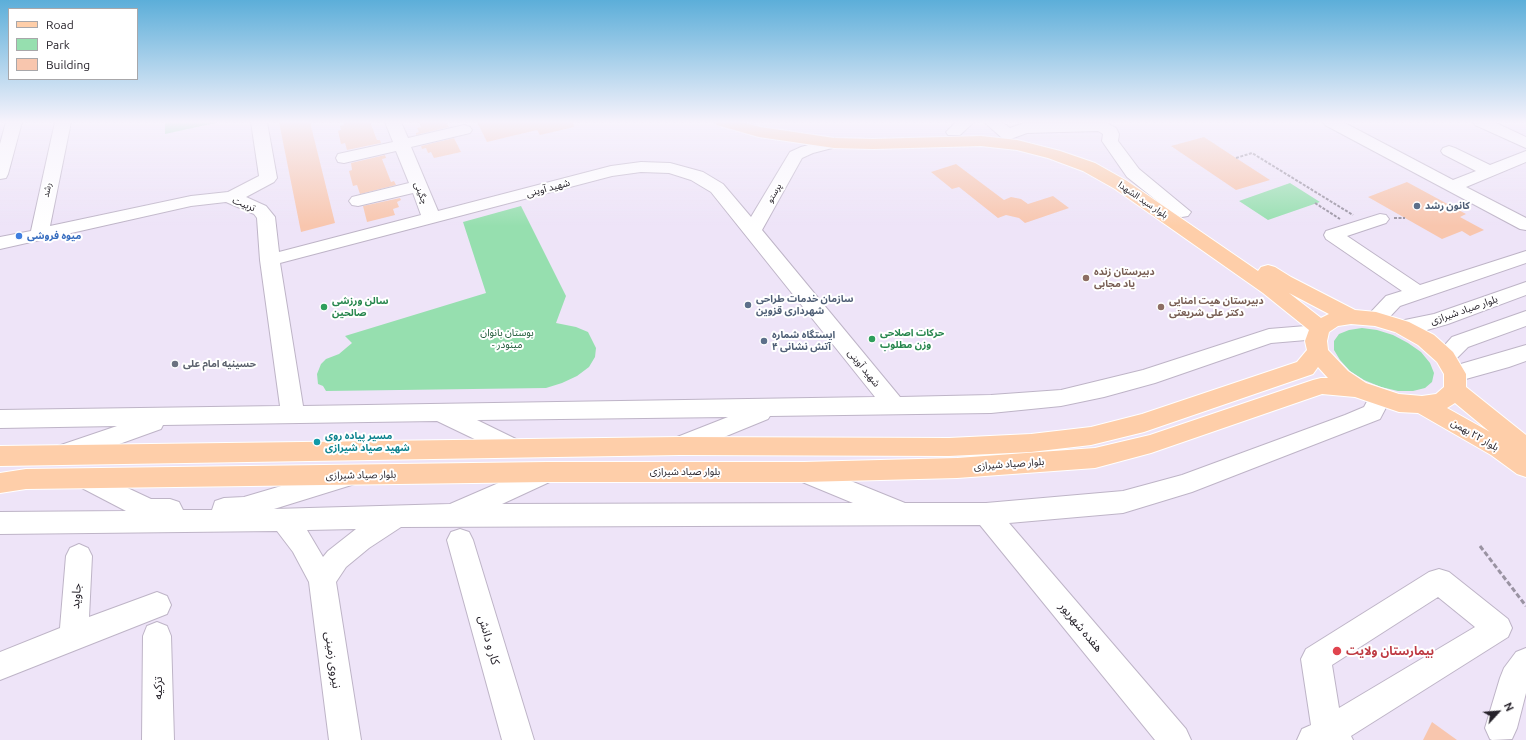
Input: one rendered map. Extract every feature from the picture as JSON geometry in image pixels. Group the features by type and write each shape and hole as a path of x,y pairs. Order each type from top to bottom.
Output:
{"main road":[{"name":"بلوار سید الشهدا","path":"1061,157 1082,164 1121,185 1270,288 1318,337 1326,364 1340,377 1369,393"},
{"name":"بلوار سید الشهدا","path":"1087,157 1133,179 1284,282 1351,316"},
{"path":"1318,337 1332,320 1351,316"},
{"name":"بلوار ۲۲ بهمن","path":"1351,316 1376,319 1402,327 1426,340 1452,373 1526,448"},
{"name":"بلوار صیاد شیرازی","path":"0,456 680,446 948,447 1031,442 1090,436 1144,423 1305,368 1318,337"},
{"path":"1369,393 1399,403 1422,405 1443,401 1452,373"},
{"name":"بلوار صیاد شیرازی","path":"0,483 26,479 350,476 547,472 804,472 957,468 1095,458 1151,444 1321,386 1369,393"},
{"name":"بلوار ۲۲ بهمن","path":"1422,405 1499,448 1526,467"}],"street":[{"path":"0,174 5,157"},
{"name":"رشد","path":"39,234 56,157"},
{"path":"231,198 268,178 265,157"},
{"path":"344,158 350,157"},
{"name":"چگینی","path":"407,157 432,219"},
{"name":"پرستو","path":"752,231 795,157"},
{"path":"1121,157 1133,173 1182,212"},
{"path":"1397,157 1526,225"},
{"path":"1460,157 1490,171"},
{"path":"1453,186 1525,157"},
{"name":"شهید آوینی","path":"270,260 432,219 611,171 641,167 670,168 697,176 717,188 894,405"},
{"path":"358,201 419,186"},
{"name":"تربیت","path":"0,244 191,201 226,197 250,204 260,210 266,217 270,260 293,415"},
{"path":"1367,224 1333,235 1418,293"},
{"path":"1376,319 1393,301 1526,257"},
{"name":"بلوار صیاد شیرازی","path":"1402,327 1420,325 1441,319 1526,288"},
{"path":"1526,318 1460,342 1452,373 1501,362 1526,353"},
{"path":"0,419 439,412 771,409 894,405 991,404 1061,398 1104,389 1147,377 1269,336 1318,337"},
{"path":"0,523 394,518 456,527 903,514 986,514 1123,502 1182,485 1234,467 1372,413 1369,393"},
{"path":"680,446 771,409"},
{"path":"439,412 512,448"},
{"path":"60,455 171,416"},
{"path":"456,527 547,472"},
{"path":"804,472 903,514"},
{"path":"87,479 148,510 244,508 350,476"},
{"name":"هفده شهریور","path":"986,514 1175,740"},
{"path":"322,580 337,560 360,540 394,518"},
{"name":"نیروی زمینی","path":"284,520 306,549 322,580 345,740"},
{"name":"کار و دانش","path":"456,527 518,740"},
{"name":"جاوید","path":"74,636 79,556"},
{"path":"1439,582 1498,628 1484,636 1326,738 1316,659 1439,582"},
{"path":"0,666 157,605"},
{"name":"تزکیه","path":"157,636 158,740"},
{"path":"1501,728 1515,678 1526,662"}],"path":[{"path":"1236,158 1241,157"},
{"path":"1258,157 1367,224"},
{"path":"1315,203 1367,224"},
{"path":"1480,546 1526,606"}],"green space":[{"path":"1290,183 1320,202 1268,220 1239,201"},
{"name":"بوستان بانوان - مینودر","path":"521,206 566,296 556,323 576,327 588,332 596,348 595,357 589,367 577,376 546,388 326,391 323,386 318,384 317,374 321,364 326,359 339,354 352,343 345,336 486,293 463,222"},
{"path":"1362,328 1377,330 1393,335 1421,352 1430,363 1434,373 1432,382 1425,388 1413,391 1398,391 1381,387 1364,380 1350,371 1340,360 1334,350 1334,341 1339,334 1349,330"}],"building":[{"path":"286,157 319,157 335,223 301,232"},
{"path":"378,157 386,157 386,158 382,159 391,182 394,181 396,185 360,194 357,185 353,186 349,171 352,170 351,163"},
{"path":"1187,157 1234,157 1270,180 1236,190"},
{"path":"956,164 1004,200 1011,197 1021,199 1028,204 1053,196 1069,208 1025,223 1019,218 1006,215 998,218 959,187 952,189 931,172"},
{"name":"کانون رشد","path":"1407,182 1466,214 1460,217 1484,230 1470,236 1462,231 1442,239 1368,197"},
{"path":"400,198 401,200 397,202 399,207 393,209 395,215 367,222 363,206"},
{"path":"1432,722 1457,740 1423,740"}],"place":[{"name":"کانون رشد","path":"1417,206"},
{"name":"میوه فروشی","path":"19,236"},
{"name":"دبیرستان زنده یاد مجابی","path":"1086,278"},
{"name":"سازمان خدمات طراحی شهرداری قزوین","path":"748,305"},
{"name":"سالن ورزشی صالحین","path":"324,307"},
{"name":"دبیرستان هیت امنایی دکتر علی شریعتی","path":"1161,307"},
{"name":"حرکات اصلاحی وزن مطلوب","path":"872,339"},
{"name":"ایستگاه شماره ۴ آتش نشانی","path":"764,341"},
{"name":"حسینیه امام علی","path":"175,364"},
{"name":"مسیر پیاده روی شهید صیاد شیرازی","path":"317,442"},
{"name":"بیمارستان ولایت","path":"1337,651"}]}
